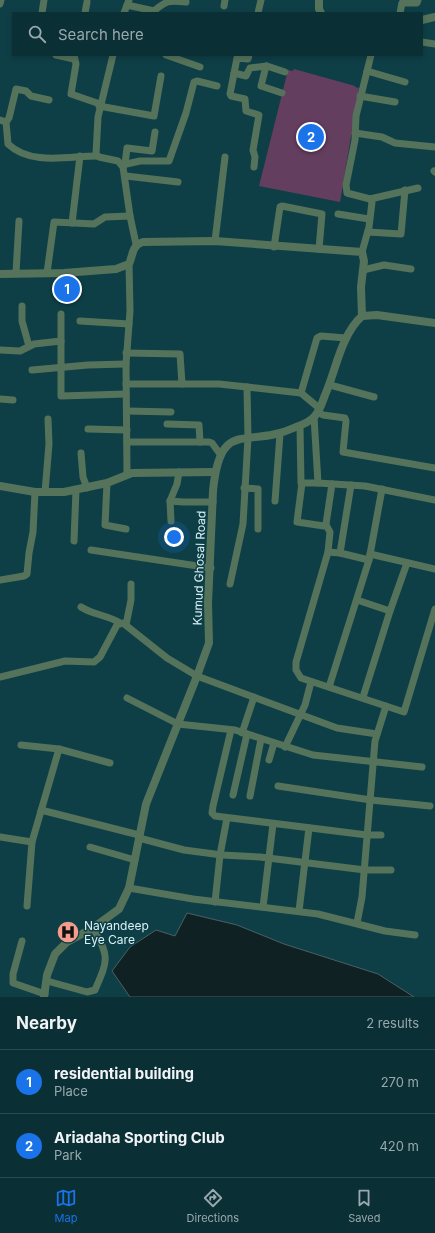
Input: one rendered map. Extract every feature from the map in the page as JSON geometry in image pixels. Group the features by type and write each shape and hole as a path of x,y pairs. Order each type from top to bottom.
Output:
{"street":[{"path":"0,4 1,0"},
{"path":"42,12 44,0"},
{"path":"258,12 261,0"},
{"path":"319,0 320,12"},
{"path":"400,12 402,3 417,3 418,0"},
{"path":"128,3 154,11 161,4 169,1 186,2"},
{"path":"85,12 87,2"},
{"path":"423,20 435,17"},
{"path":"423,42 435,44"},
{"path":"97,156 96,127 113,56"},
{"path":"169,56 200,67"},
{"path":"249,56 248,58 237,58 231,95 245,99 245,110 259,115 253,150 255,157 254,167"},
{"path":"371,56 360,96 346,191 370,199 418,188"},
{"path":"74,57 76,64 71,94 100,105 154,116 161,76"},
{"path":"234,73 246,76 250,68 266,66 285,72"},
{"path":"266,66 261,86 282,93"},
{"path":"366,71 405,82"},
{"path":"49,100 31,96 26,91 16,89 9,118 3,121 8,144 13,149 26,155 58,159 80,156 97,156 113,159 124,165 140,161 169,161 184,119 194,82 197,81 217,86"},
{"path":"360,96 395,102"},
{"path":"127,474 126,353 129,324 130,264 136,244 130,216 124,165 127,148 152,151 155,132"},
{"path":"355,133 382,137 395,143 435,147"},
{"path":"72,223 80,156"},
{"path":"215,241 225,157"},
{"path":"126,176 178,182"},
{"path":"368,232 401,234 405,190"},
{"path":"318,483 316,414 330,385 346,338 362,316 360,287 364,262 362,252 368,232 372,202 370,199"},
{"path":"274,246 280,207 282,206 322,214 319,248"},
{"path":"338,214 369,219"},
{"path":"47,273 53,223 97,224 104,217 130,216"},
{"path":"16,273 19,221"},
{"path":"136,244 143,242 215,241 362,252"},
{"path":"0,274 116,269 130,264"},
{"path":"363,270 384,265 411,268"},
{"path":"22,306 22,321 29,346"},
{"path":"61,314 62,397 126,394"},
{"path":"362,316 377,315 435,323"},
{"path":"80,321 129,324"},
{"path":"301,393 317,338 321,336 346,338"},
{"path":"0,350 20,350 29,346 61,341"},
{"path":"126,353 180,354 182,384"},
{"path":"32,370 126,364"},
{"path":"126,384 182,384 247,387 301,393 319,408 316,414 300,426 280,434 232,441 220,454 211,442 127,442"},
{"path":"330,385 374,397"},
{"path":"230,584 243,524 248,438 247,387"},
{"path":"0,399 13,400"},
{"path":"127,412 171,412"},
{"path":"316,414 346,419 343,452 435,468"},
{"path":"45,492 49,444 48,419"},
{"path":"167,424 199,425 200,442"},
{"path":"300,426 302,483 298,522 326,525"},
{"path":"88,429 127,430"},
{"path":"275,501 280,434"},
{"path":"81,452 83,477 87,488"},
{"name":"Kumud Ghosal Road","path":"45,996 46,981 55,954 67,942 93,928 118,909 129,888 146,804 209,643 208,603 211,568 213,502 215,472 220,454"},
{"path":"171,521 170,501 177,484 179,472"},
{"path":"0,486 35,492 76,490 107,483 127,474 215,472"},
{"path":"107,483 105,525 126,529"},
{"path":"302,483 351,485 435,500"},
{"path":"332,484 326,525 330,532 328,552 296,662 298,675 311,682 363,697 400,712 405,710 435,609"},
{"path":"340,553 351,485"},
{"path":"244,488 258,489 258,529"},
{"path":"74,541 76,490"},
{"path":"329,687 369,557 382,490"},
{"path":"0,580 28,574 29,553 34,532 35,492"},
{"path":"170,501 213,502"},
{"path":"91,550 211,568"},
{"path":"328,552 369,557 435,569"},
{"path":"363,697 406,563"},
{"path":"0,677 65,661 94,662 100,657 123,624 131,600 131,584"},
{"path":"357,600 390,611"},
{"path":"81,607 89,612 109,617 123,624 167,658 197,676 301,713 337,728 377,734"},
{"path":"284,747 301,713 311,682"},
{"path":"233,795 244,733 254,697"},
{"path":"127,698 178,724 231,730 313,755 373,763 422,767"},
{"path":"357,924 365,870 373,763 377,734 386,706"},
{"path":"231,730 212,812 215,816 367,835 381,835"},
{"path":"250,796 261,739"},
{"path":"269,760 274,743"},
{"path":"21,745 59,749 110,763"},
{"path":"27,906 32,842 59,749"},
{"path":"278,786 371,800 430,806"},
{"path":"41,810 139,836 184,850 220,855 269,858 365,870 391,870"},
{"path":"215,902 220,855 227,818"},
{"path":"263,908 273,824"},
{"path":"299,911 309,828"},
{"path":"0,837 32,842"},
{"path":"90,847 135,860"},
{"path":"129,888 215,902 299,911 385,931 415,935"},
{"path":"46,981 87,992 95,990 106,962 103,945 93,928"},
{"path":"22,941 13,974 13,983 45,996"}],"shaded area":[{"path":"294,69 359,88 340,202 259,186 288,70 293,71"},
{"path":"187,913 237,925 284,944 378,974 414,997 130,997 112,971 130,947 156,930 175,936"}],"place":[{"name":"Ariadaha Sporting Club","path":"311,137"},
{"name":"residential building","path":"67,289"},
{"name":"Nayandeep Eye Care","path":"68,932"}]}
